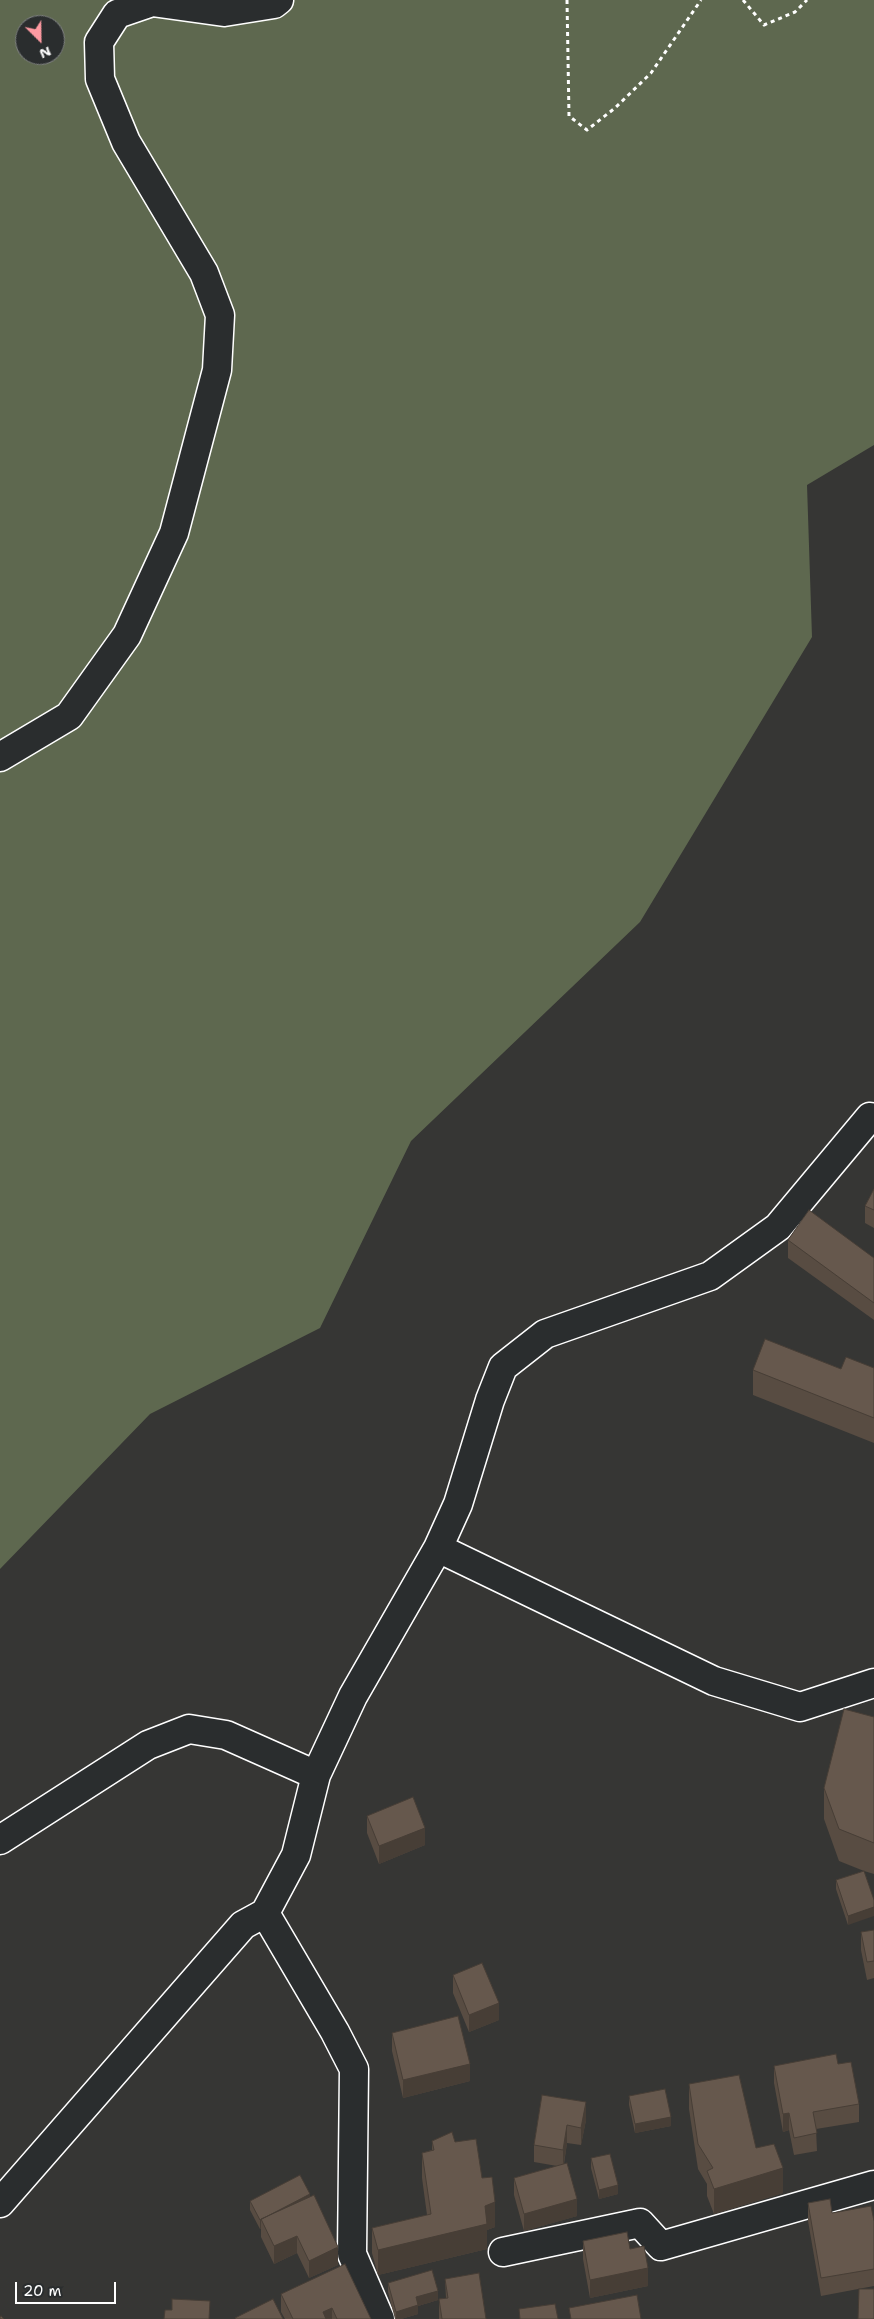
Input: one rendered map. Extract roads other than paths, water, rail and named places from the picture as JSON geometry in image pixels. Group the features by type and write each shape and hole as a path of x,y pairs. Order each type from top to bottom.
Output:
{"street":[{"path":"0,757 69,716 127,634 174,533 217,370 220,315 204,274 126,142 100,79 99,42 117,14 152,2 224,12 274,4 279,0"},
{"path":"0,2203 243,1925 265,1913 296,1855 316,1775 352,1696 438,1548 458,1504 490,1400 503,1367 545,1334 710,1276 778,1227 870,1117"},
{"path":"438,1548 724,1684 800,1707 874,1683"},
{"path":"0,1840 148,1745 189,1730 226,1735 316,1775"},
{"path":"265,1913 335,2032 354,2069 352,2254 380,2319"},
{"path":"503,2252 640,2222 661,2246 874,2185"}]}
